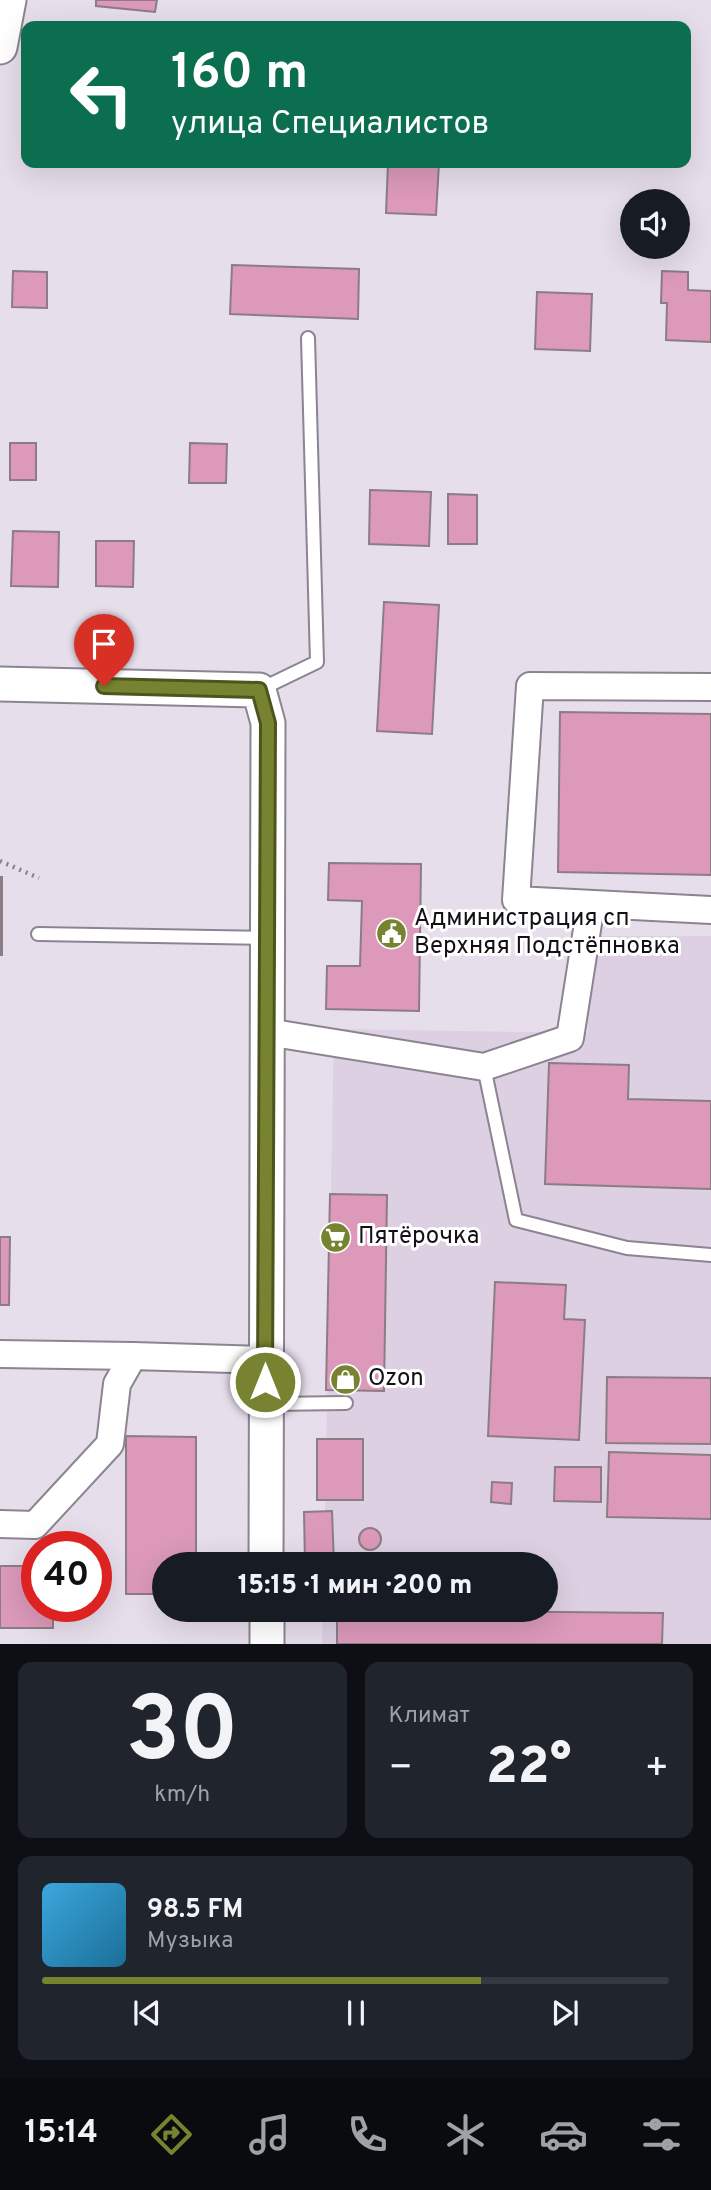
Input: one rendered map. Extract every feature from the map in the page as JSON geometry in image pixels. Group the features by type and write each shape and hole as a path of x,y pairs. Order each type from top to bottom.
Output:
{"street":[{"path":"0,47 9,0"},
{"path":"0,684 259,690 268,723 266,1552"},
{"path":"711,687 530,686 516,900 711,910"},
{"path":"267,1032 484,1067 570,1038 591,904"},
{"path":"0,1354 265,1360"},
{"path":"0,1524 35,1525 110,1444 117,1384 133,1356"},
{"path":"267,1622 267,1644"}],"lane":[{"path":"259,690 317,662 308,338"},
{"path":"38,934 267,938"},
{"path":"484,1067 516,1220 627,1248 711,1255"},
{"path":"265,1404 345,1403"}],"path":[{"path":"0,861 39,878"}],"shaded area":[{"path":"590,936 711,936 711,1644 322,1644 323,1622 558,1622 558,1552 324,1552 334,1029 588,1033"}],"building":[{"path":"96,0 157,0 155,12 96,6"},
{"path":"388,168 439,168 436,215 386,213"},
{"path":"232,265 359,269 358,319 230,314"},
{"path":"13,271 47,272 47,308 12,307"},
{"path":"662,271 688,272 688,290 711,291 711,342 666,340 667,303 661,303"},
{"path":"537,292 592,294 590,351 535,349"},
{"path":"10,443 36,443 36,480 10,480"},
{"path":"190,443 227,444 226,483 189,483"},
{"path":"370,490 431,492 429,546 369,544"},
{"path":"448,494 477,495 477,544 448,544"},
{"path":"13,531 59,532 58,587 11,586"},
{"path":"96,541 134,541 133,587 96,586"},
{"path":"384,602 439,605 432,734 377,731"},
{"path":"560,712 711,714 711,875 558,872"},
{"name":"Администрация сп Верхняя Подстёпновка","path":"329,863 421,864 419,1011 326,1009 327,966 360,966 362,901 328,900"},
{"path":"2,877 2,955 0,955"},
{"path":"549,1063 629,1065 628,1099 711,1101 711,1189 545,1184"},
{"path":"330,1194 387,1195 384,1391 326,1390"},
{"path":"0,1237 10,1237 9,1305 0,1305"},
{"path":"495,1282 566,1285 564,1319 585,1320 579,1440 488,1436"},
{"path":"607,1377 711,1378 711,1444 606,1443"},
{"path":"126,1436 196,1437 196,1552 152,1552 152,1594 126,1594"},
{"path":"317,1439 363,1439 363,1500 317,1500"},
{"path":"609,1452 711,1455 711,1519 607,1517"},
{"path":"555,1467 601,1467 601,1502 554,1501"},
{"path":"492,1482 512,1483 511,1504 491,1502"},
{"path":"332,1511 334,1552 305,1552 304,1512"},
{"path":"370,1528 378,1531 381,1539 378,1547 370,1550 362,1547 359,1539 362,1531"},
{"path":"0,1566 21,1566 21,1622 53,1622 53,1628 0,1628"},
{"path":"558,1612 663,1613 662,1644 337,1644 337,1622 558,1622"}],"place":[{"name":"Администрация сп Верхняя Подстёпновка","path":"391,933"},
{"name":"Пятёрочка","path":"335,1237"},
{"name":"Ozon","path":"345,1379"}],"route":[{"path":"104,686 259,690 268,723 265,1382"}]}
